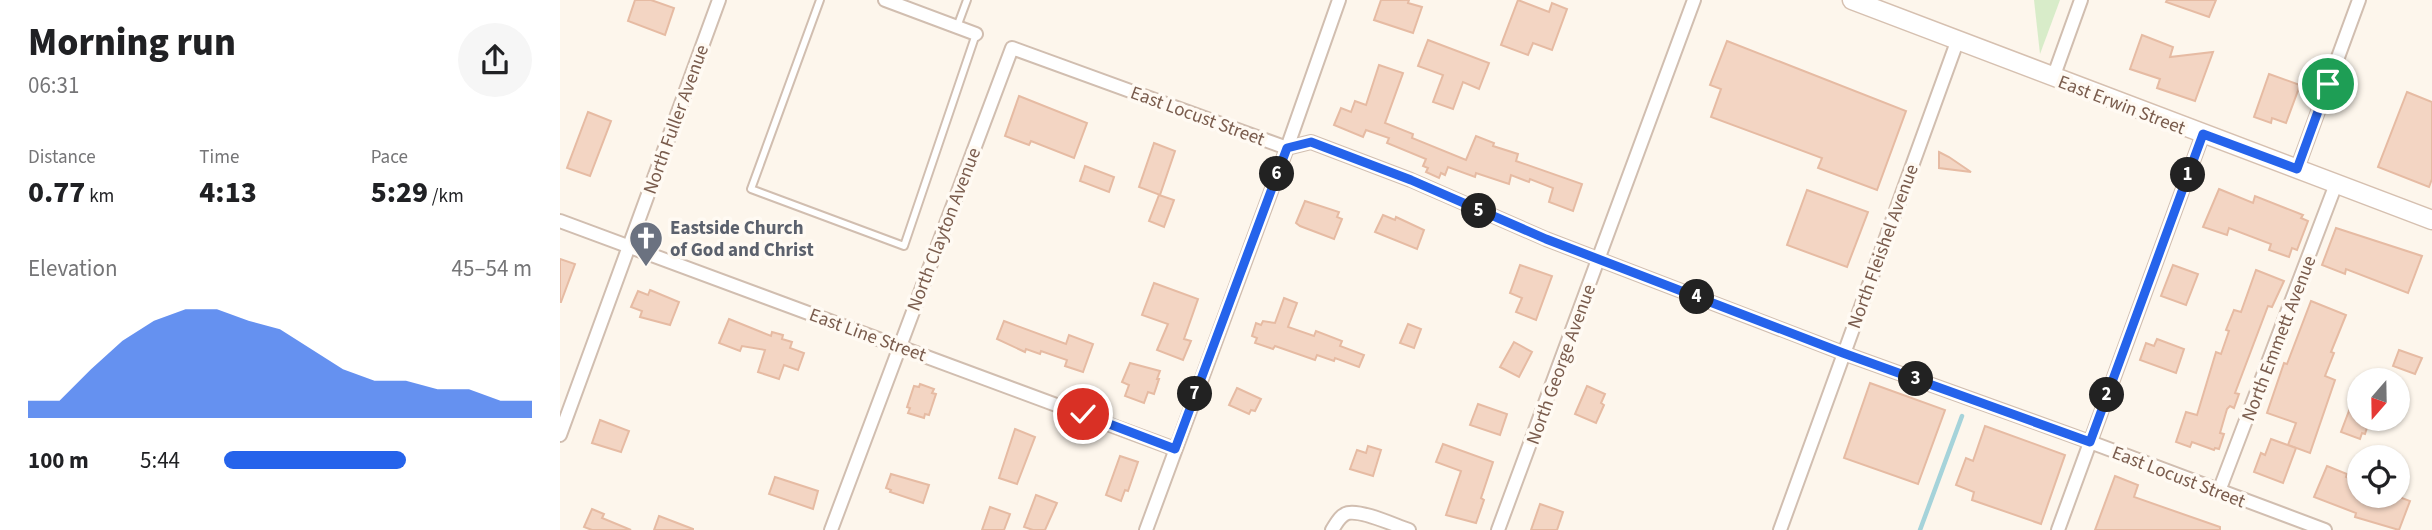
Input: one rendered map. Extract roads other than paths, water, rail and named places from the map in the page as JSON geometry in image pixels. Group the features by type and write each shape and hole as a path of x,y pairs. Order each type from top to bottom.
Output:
{"main road":[{"name":"East Erwin Street","path":"1852,0 2432,220"}],"street":[{"name":"North Fuller Avenue","path":"560,435 719,0"},
{"path":"885,0 976,34"},
{"path":"1146,530 1339,0"},
{"name":"North George Avenue","path":"1498,530 1694,0"},
{"path":"2053,78 2081,0"},
{"path":"2297,169 2358,0"},
{"name":"North Fleishel Avenue","path":"1780,530 1957,42"},
{"name":"East Locust Street","path":"1012,48 1287,148 1311,142 1411,180 1481,212 1599,259 1843,353 2325,530"},
{"name":"North Clayton Avenue","path":"831,530 1012,48"},
{"path":"2058,530 2203,134"},
{"name":"North Emmett Avenue","path":"2219,491 2336,184"},
{"name":"East Line Street","path":"560,221 1175,449"},
{"path":"1332,530 1342,516 1349,513 1364,515 1409,530"}],"lane":[{"path":"820,0 751,189 904,246 976,34"},
{"path":"957,27 967,0"}],"waterway":[{"path":"1920,530 1962,416"}],"place":[{"name":"Eastside Church of God and Christ","path":"646,268"}]}
